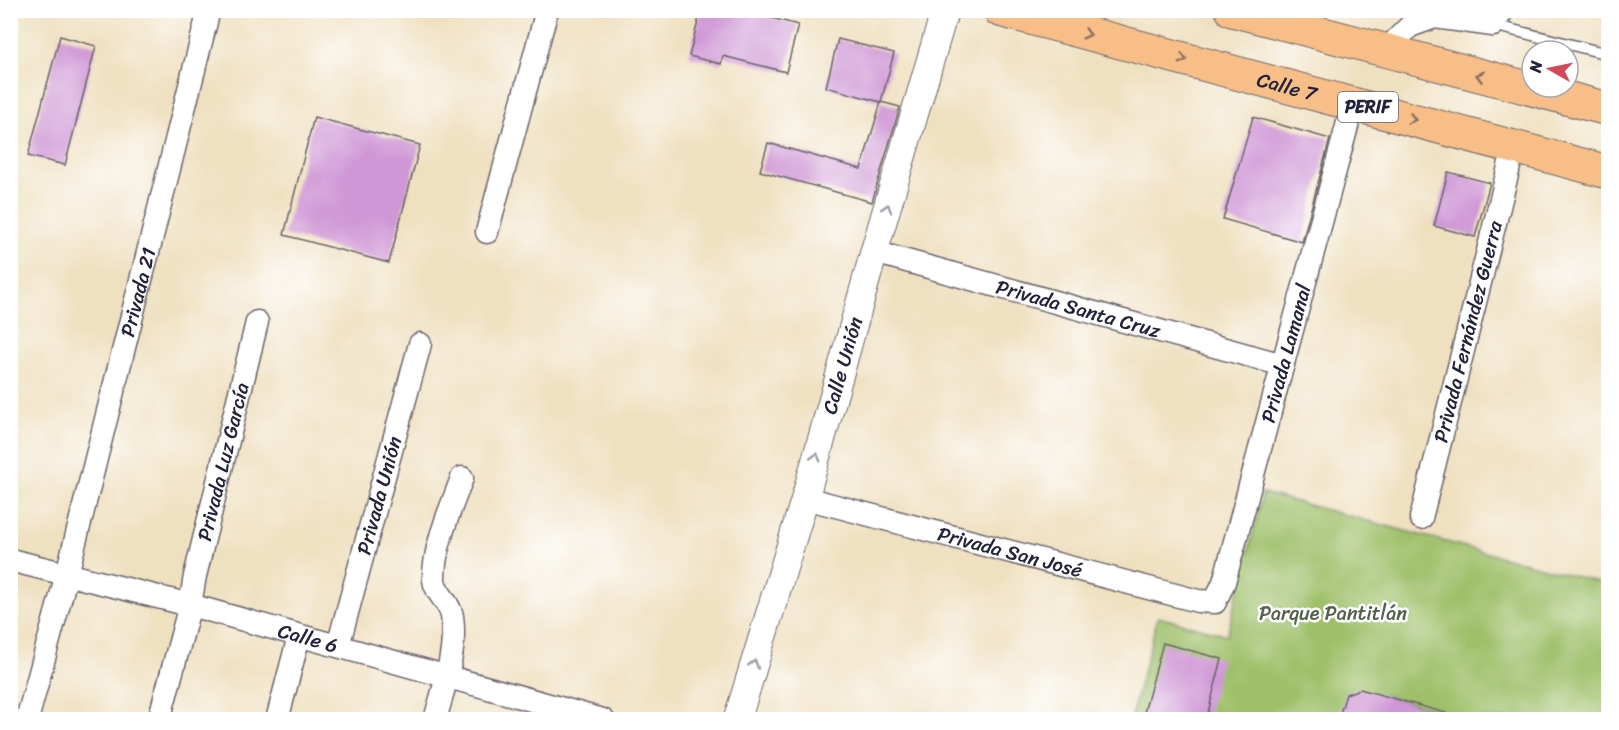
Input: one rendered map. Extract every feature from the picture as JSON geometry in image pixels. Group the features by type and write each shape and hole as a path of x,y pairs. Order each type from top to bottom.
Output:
{"main road":[{"name":"Calle 7","path":"1000,10 1050,17 1353,104 1608,172"},
{"path":"1232,10 1520,85"},
{"path":"1580,90 1608,90"},
{"path":"1571,99 1608,109"}],"street":[{"name":"Privada 21","path":"27,720 67,574 209,10"},
{"path":"487,232 547,10"},
{"name":"Calle Unión","path":"737,720 805,498 945,10"},
{"path":"1386,50 1410,26 1436,17 1498,18"},
{"name":"Privada Lamanal","path":"1215,602 1224,582 1353,104"},
{"name":"Privada Fernández Guerra","path":"1421,518 1514,147"},
{"name":"Privada Santa Cruz","path":"874,252 1283,364"},
{"name":"Privada Luz García","path":"159,720 190,605 257,322"},
{"name":"Privada Unión","path":"338,646 420,344"},
{"path":"435,720 447,676 452,640 452,614 434,582 440,538 462,478"},
{"name":"Privada San José","path":"805,498 1198,601 1215,602"},
{"name":"Calle 6","path":"10,560 190,605 597,719"},
{"path":"277,720 299,636"}],"lane":[{"path":"1498,18 1608,54"}],"green space":[{"name":"Parque Pantitlán","path":"1263,493 1608,585 1608,705 1604,719 1470,719 1385,696 1378,719 1130,720 1158,617 1227,635"}],"building":[{"path":"701,10 742,10 798,25 786,72 723,56 721,64 689,56"},
{"path":"60,36 96,46 65,165 28,156"},
{"path":"838,39 894,53 881,102 826,87"},
{"path":"881,102 900,107 872,202 760,171 768,143 861,169"},
{"path":"314,117 420,145 389,263 284,235"},
{"path":"1253,117 1330,139 1302,242 1223,219"},
{"path":"1448,172 1490,183 1475,237 1434,226"},
{"path":"1163,643 1222,659 1206,720 1142,720"},
{"path":"1360,689 1446,713 1445,720 1338,720 1346,694"}]}
